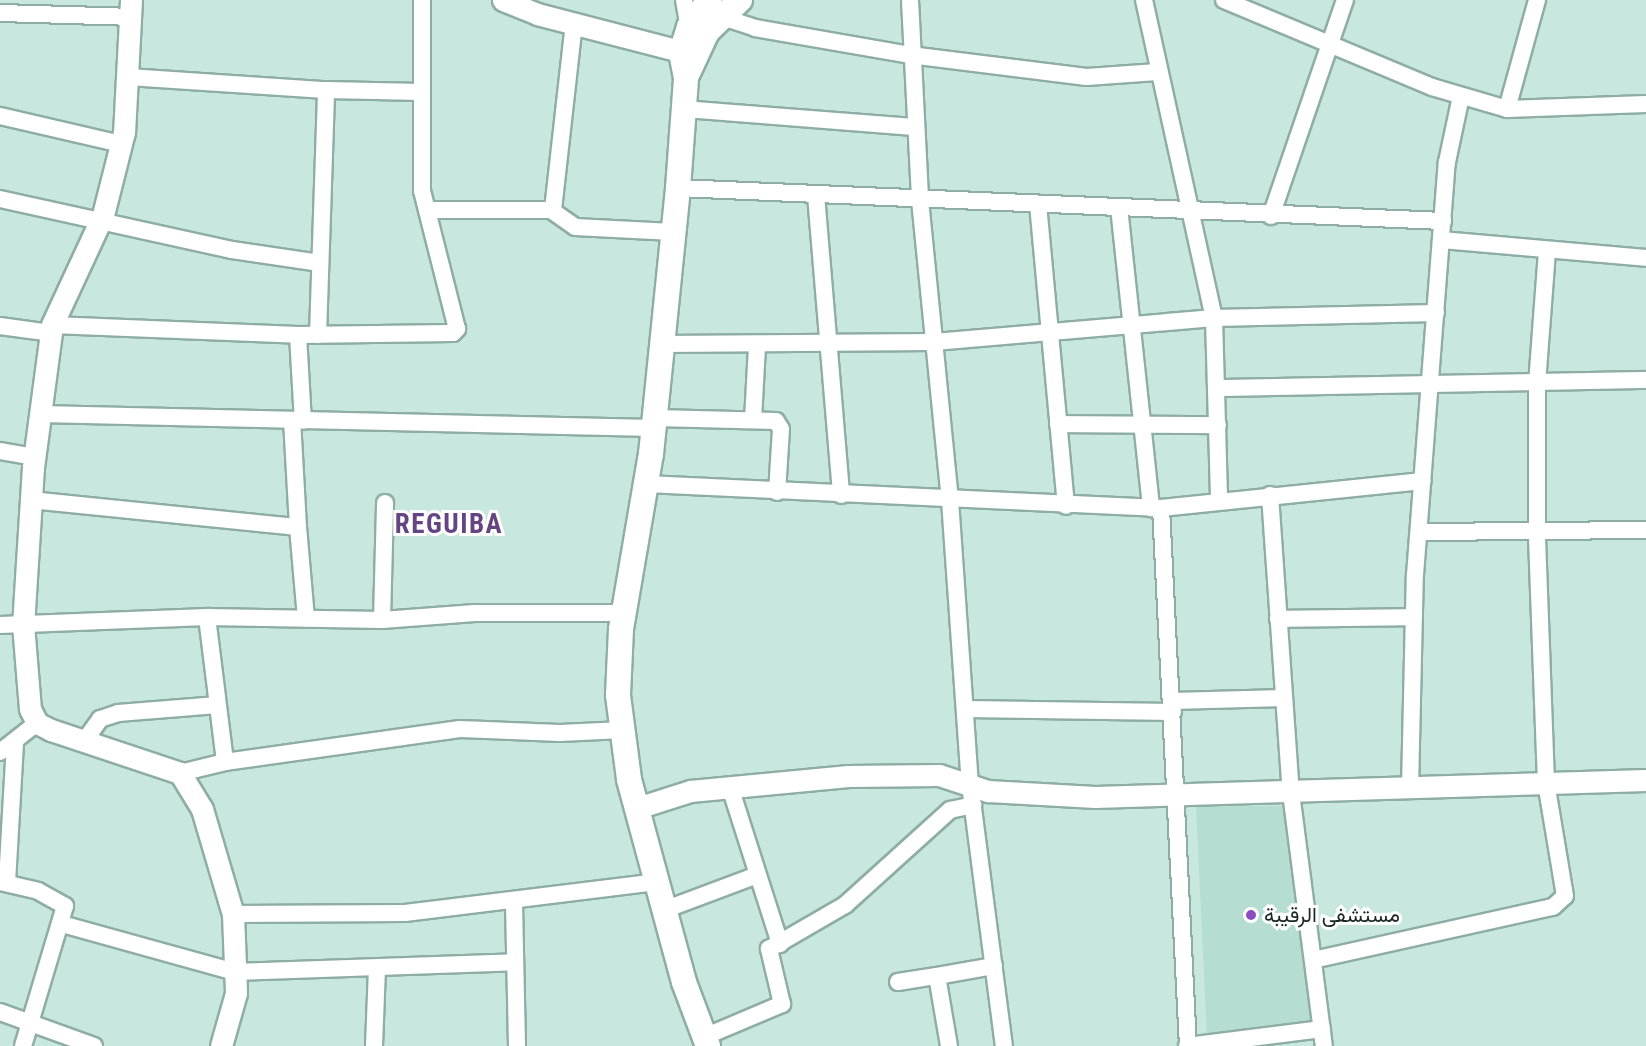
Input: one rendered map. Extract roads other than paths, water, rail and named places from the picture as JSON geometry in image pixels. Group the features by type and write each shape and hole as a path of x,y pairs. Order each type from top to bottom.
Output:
{"main road":[{"path":"706,1042 664,910 637,808 618,695 624,614 654,423 678,188 689,27 714,8 740,0"},
{"path":"688,54 714,8"}],"street":[{"path":"0,326 298,335 453,333 458,329 422,191 422,0"},
{"path":"503,0 574,24 688,54"},
{"path":"684,0 689,27"},
{"path":"910,0 910,55 920,200 950,500 971,795 1004,1046"},
{"path":"1144,0 1157,72 1214,318 1218,388 1219,501"},
{"path":"1224,0 1330,45 1461,96 1507,110 1646,104"},
{"path":"1271,216 1345,0"},
{"path":"1507,110 1536,0"},
{"path":"0,13 131,8 128,77 121,144 100,222 51,329 34,457 23,624 30,709 38,723 180,773 225,762 460,729 570,734 623,730"},
{"path":"714,8 755,28 910,55 1087,77 1157,72"},
{"path":"553,210 574,24"},
{"path":"128,77 326,90 422,92"},
{"path":"318,335 326,90"},
{"path":"1410,788 1414,616 1419,532 1447,162 1461,96"},
{"path":"684,110 915,127"},
{"path":"0,116 121,144"},
{"path":"678,188 1119,207 1271,216 1443,220"},
{"path":"816,195 841,495"},
{"path":"0,198 100,222 320,263"},
{"path":"1038,204 1048,333 1066,506"},
{"path":"1119,207 1143,424 1156,508 1172,706 1188,1046 1323,1037 1291,793 1270,495"},
{"path":"427,210 553,210 575,227 674,232"},
{"path":"1441,240 1547,252 1646,258"},
{"path":"1313,960 1563,902 1546,783 1537,532 1538,384 1547,252"},
{"path":"662,344 758,346 934,342 1214,318 1436,313"},
{"path":"298,335 298,527 306,619"},
{"path":"753,420 758,346"},
{"path":"1218,388 1430,383 1538,384 1646,380"},
{"path":"40,414 297,421 654,423 753,420 780,424 777,492"},
{"path":"1058,424 1218,425"},
{"path":"0,451 34,457"},
{"path":"646,484 1066,506 1156,508 1423,481"},
{"path":"31,500 298,527"},
{"path":"382,620 385,503"},
{"path":"1419,532 1646,530"},
{"path":"0,625 207,617 382,620 486,612 624,614"},
{"path":"1278,619 1414,616"},
{"path":"207,617 225,762"},
{"path":"966,709 1172,706 1284,698"},
{"path":"85,740 100,719 118,713 218,705"},
{"path":"0,752 15,743 38,723"},
{"path":"15,743 4,882 60,900 65,906 62,924 23,1046"},
{"path":"180,773 202,809 233,914 236,993 221,1046"},
{"path":"637,808 690,791 848,776 939,775 971,795"},
{"path":"706,1042 782,1004 767,952 845,905 950,810 971,795 988,791 1095,797 1177,796 1646,780"},
{"path":"730,787 780,944"},
{"path":"664,910 757,876"},
{"path":"233,914 405,913 514,903 656,882"},
{"path":"514,903 517,1046"},
{"path":"62,924 235,972 515,962"},
{"path":"898,982 994,966"},
{"path":"374,1046 377,968"},
{"path":"937,976 949,1046"},
{"path":"0,1012 94,1046"}],"place":[{"name":"مستشفى الرقيبة","path":"1251,915"}],"district":[{"name":"REGUIBA","path":"449,525"}]}
